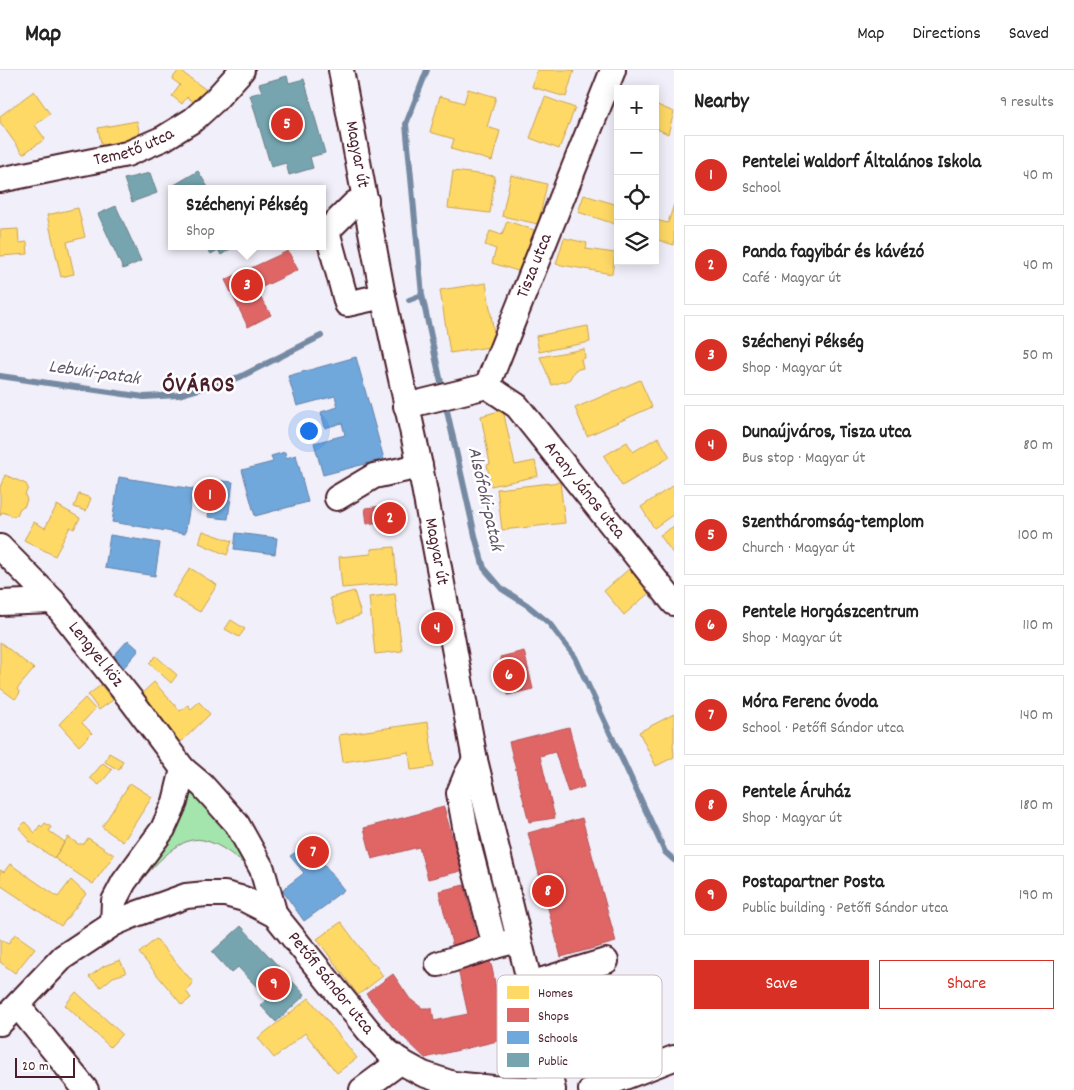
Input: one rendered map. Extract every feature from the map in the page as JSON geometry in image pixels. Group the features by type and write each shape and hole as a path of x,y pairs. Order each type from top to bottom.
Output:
{"street":[{"name":"Temető utca","path":"0,180 127,154 164,138 193,120 216,100 242,70"},
{"name":"Magyar út","path":"340,70 383,296 416,404 420,466 475,760 528,975"},
{"name":"Tisza utca","path":"487,386 613,70"},
{"path":"366,200 355,203 327,231 347,304 383,296"},
{"path":"416,404 487,386"},
{"name":"Arany János utca","path":"487,386 517,406 674,603"},
{"path":"337,498 374,476 420,466"},
{"name":"Lengyel köz","path":"0,547 52,601 132,701 183,769 202,785 236,824 262,869 275,915"},
{"path":"0,603 52,601"},
{"path":"475,760 459,793 468,843 495,946"},
{"path":"112,924 114,901 124,882 163,829 175,802 183,769"},
{"name":"Petőfi Sándor utca","path":"0,1022 18,1006 63,957 112,924 186,896 225,894 244,899 275,915 368,1030 387,1050 401,1061 423,1074 453,1084 493,1088 552,1090"},
{"path":"438,964 518,940"},
{"path":"560,975 606,961"},
{"path":"18,1006 86,1090"},
{"path":"662,1063 674,1058"},
{"path":"362,1090 401,1061"},
{"path":"591,1090 622,1078"}],"green space":[{"path":"195,789 233,830 252,871 229,852 217,845 203,840 193,840 174,848 156,864 134,889 130,886"}],"building: Homes":[{"path":"179,70 209,92 199,106 187,97 182,104 172,96 180,85 172,79"},
{"path":"537,70 574,70 566,97 532,87"},
{"path":"468,89 496,97 487,127 500,131 492,161 451,149 454,139 430,132 440,96 464,103"},
{"path":"34,91 50,114 35,125 45,139 23,154 0,122 0,116"},
{"path":"545,97 575,108 559,149 530,138"},
{"path":"659,106 674,112 668,134 659,130"},
{"path":"137,121 141,140 102,148 98,128"},
{"path":"453,171 495,176 490,213 448,208"},
{"path":"511,175 547,184 538,224 502,216"},
{"path":"584,195 614,204 614,224 578,212"},
{"path":"674,204 674,245 659,240 659,221 668,223"},
{"path":"78,208 85,237 67,242 74,274 61,277 47,215"},
{"path":"507,221 534,230 521,272 492,263 496,249 485,245 490,231 502,235"},
{"path":"18,229 19,243 27,242 28,254 0,256 0,230"},
{"path":"564,238 587,243 586,249 614,253 612,274 556,264"},
{"path":"486,283 496,346 450,353 440,290"},
{"path":"588,326 590,342 539,352 536,336"},
{"path":"584,349 585,358 581,359 583,368 575,370 569,380 552,385 540,357"},
{"path":"640,380 652,407 587,436 575,408"},
{"path":"503,410 515,465 535,461 538,476 491,486 487,465 490,464 481,416"},
{"path":"658,437 670,457 622,486 604,456 627,442 633,452"},
{"path":"5,475 26,484 28,488 24,507 20,508 17,515 13,516 2,512 0,516 0,487"},
{"path":"560,482 565,523 502,530 497,489"},
{"path":"674,485 674,514 654,528 641,507"},
{"path":"79,494 91,498 86,511 74,507"},
{"path":"57,505 80,518 74,529 70,527 55,556 24,540 34,522 45,528"},
{"path":"674,526 674,555 660,535"},
{"path":"203,531 232,541 227,555 199,543"},
{"path":"394,547 397,583 342,588 339,557 371,554 371,549"},
{"path":"190,568 217,585 200,612 172,596"},
{"path":"630,568 650,592 624,615 604,591"},
{"path":"354,591 361,615 338,623 330,598"},
{"path":"395,594 402,651 375,654 369,597"},
{"path":"231,620 245,629 239,637 225,629"},
{"path":"0,642 34,669 17,689 20,693 15,699 0,688"},
{"path":"156,656 177,675 171,683 149,663"},
{"path":"154,682 180,711 188,705 191,709 199,702 210,714 179,744 138,697"},
{"path":"101,685 113,700 99,710 88,695"},
{"path":"85,698 95,709 82,723 92,733 79,746 59,724"},
{"path":"674,714 674,757 656,766 639,732"},
{"path":"428,722 434,767 411,770 409,752 343,762 339,735"},
{"path":"109,753 123,761 119,770 105,762"},
{"path":"103,763 112,770 99,785 90,778"},
{"path":"130,783 152,797 123,842 102,827"},
{"path":"25,822 35,833 40,825 42,827 45,823 51,827 49,831 65,842 54,858 28,841 29,839 19,828"},
{"path":"68,837 78,844 84,844 88,838 114,855 93,884 54,858"},
{"path":"10,864 58,897 71,880 86,894 61,926 0,885 0,870 4,872"},
{"path":"341,922 383,976 358,995 317,939"},
{"path":"15,934 35,948 15,973 0,962 0,939 8,944"},
{"path":"156,939 193,982 186,991 191,998 182,1005 139,953"},
{"path":"120,960 126,973 113,977 101,987 89,977 104,966"},
{"path":"76,992 122,1034 110,1047 65,1005"},
{"path":"309,998 357,1058 337,1073 305,1033 274,1058 258,1038"}],"building: Shops":[{"path":"288,251 298,270 256,290 271,315 248,327 225,280"},
{"path":"392,505 393,520 367,524 365,508"},
{"path":"524,651 533,689 508,695 500,657"},
{"path":"569,727 584,787 568,792 555,752 540,756 555,818 529,822 509,742"},
{"path":"444,807 461,871 428,879 419,847 372,859 364,828"},
{"path":"582,818 616,942 561,957 528,833"},
{"path":"464,885 481,951 456,960 439,891"},
{"path":"486,950 497,993 497,1041 425,1058 393,1027 366,994 393,974 410,999 422,1008 432,1008 434,1021 468,1014 456,960"}],"building: Schools":[{"path":"356,357 384,459 323,475 314,443 345,435 342,423 325,428 321,412 338,407 335,396 297,406 288,376"},
{"path":"285,452 286,458 296,455 308,502 255,516 242,470 273,462 271,456"},
{"path":"119,477 193,489 185,534 112,522"},
{"path":"213,480 233,482 228,519 208,517"},
{"path":"236,533 277,538 275,554 234,549"},
{"path":"110,535 160,543 155,576 105,568"},
{"path":"128,640 139,650 120,672 111,659"},
{"path":"299,850 310,863 314,861 316,864 321,860 344,890 304,921 282,890 304,873 290,856"}],"building: Public":[{"path":"287,76 289,83 304,79 325,153 310,157 313,168 289,175 286,163 271,167 250,95 262,92 259,84"},
{"path":"198,171 207,185 174,185"},
{"path":"150,173 157,193 132,202 124,179"},
{"path":"116,206 141,261 123,269 98,214"},
{"path":"208,250 218,250 211,254"},
{"path":"218,250 229,250 221,255"},
{"path":"241,926 305,995 276,1022 260,1005 268,999 238,967 231,973 212,952"}],"waterway":[{"name":"Lebuki-patak","path":"409,300 422,295 406,124 427,70"},
{"name":"Alsófoki-patak","path":"422,295 443,392"},
{"name":"Lebuki-patak","path":"0,376 144,397 178,395 240,377 321,336"},
{"name":"Alsófoki-patak","path":"445,402 484,568 502,589 527,605 549,623 575,657 665,852 674,860"}],"place":[{"name":"Szentháromság-templom","path":"287,124"},
{"name":"Széchenyi Pékség","path":"247,285"},
{"name":"Pentelei Waldorf Általános Iskola","path":"210,495"},
{"name":"Panda fagyibár és kávézó","path":"390,518"},
{"name":"Dunaújváros, Tisza utca","path":"437,628"},
{"name":"Pentele Horgászcentrum","path":"509,675"},
{"name":"Móra Ferenc óvoda","path":"313,852"},
{"name":"Pentele Áruház","path":"548,891"},
{"name":"Postapartner Posta","path":"274,984"}],"district":[{"name":"ÓVÁROS","path":"199,386"}]}
